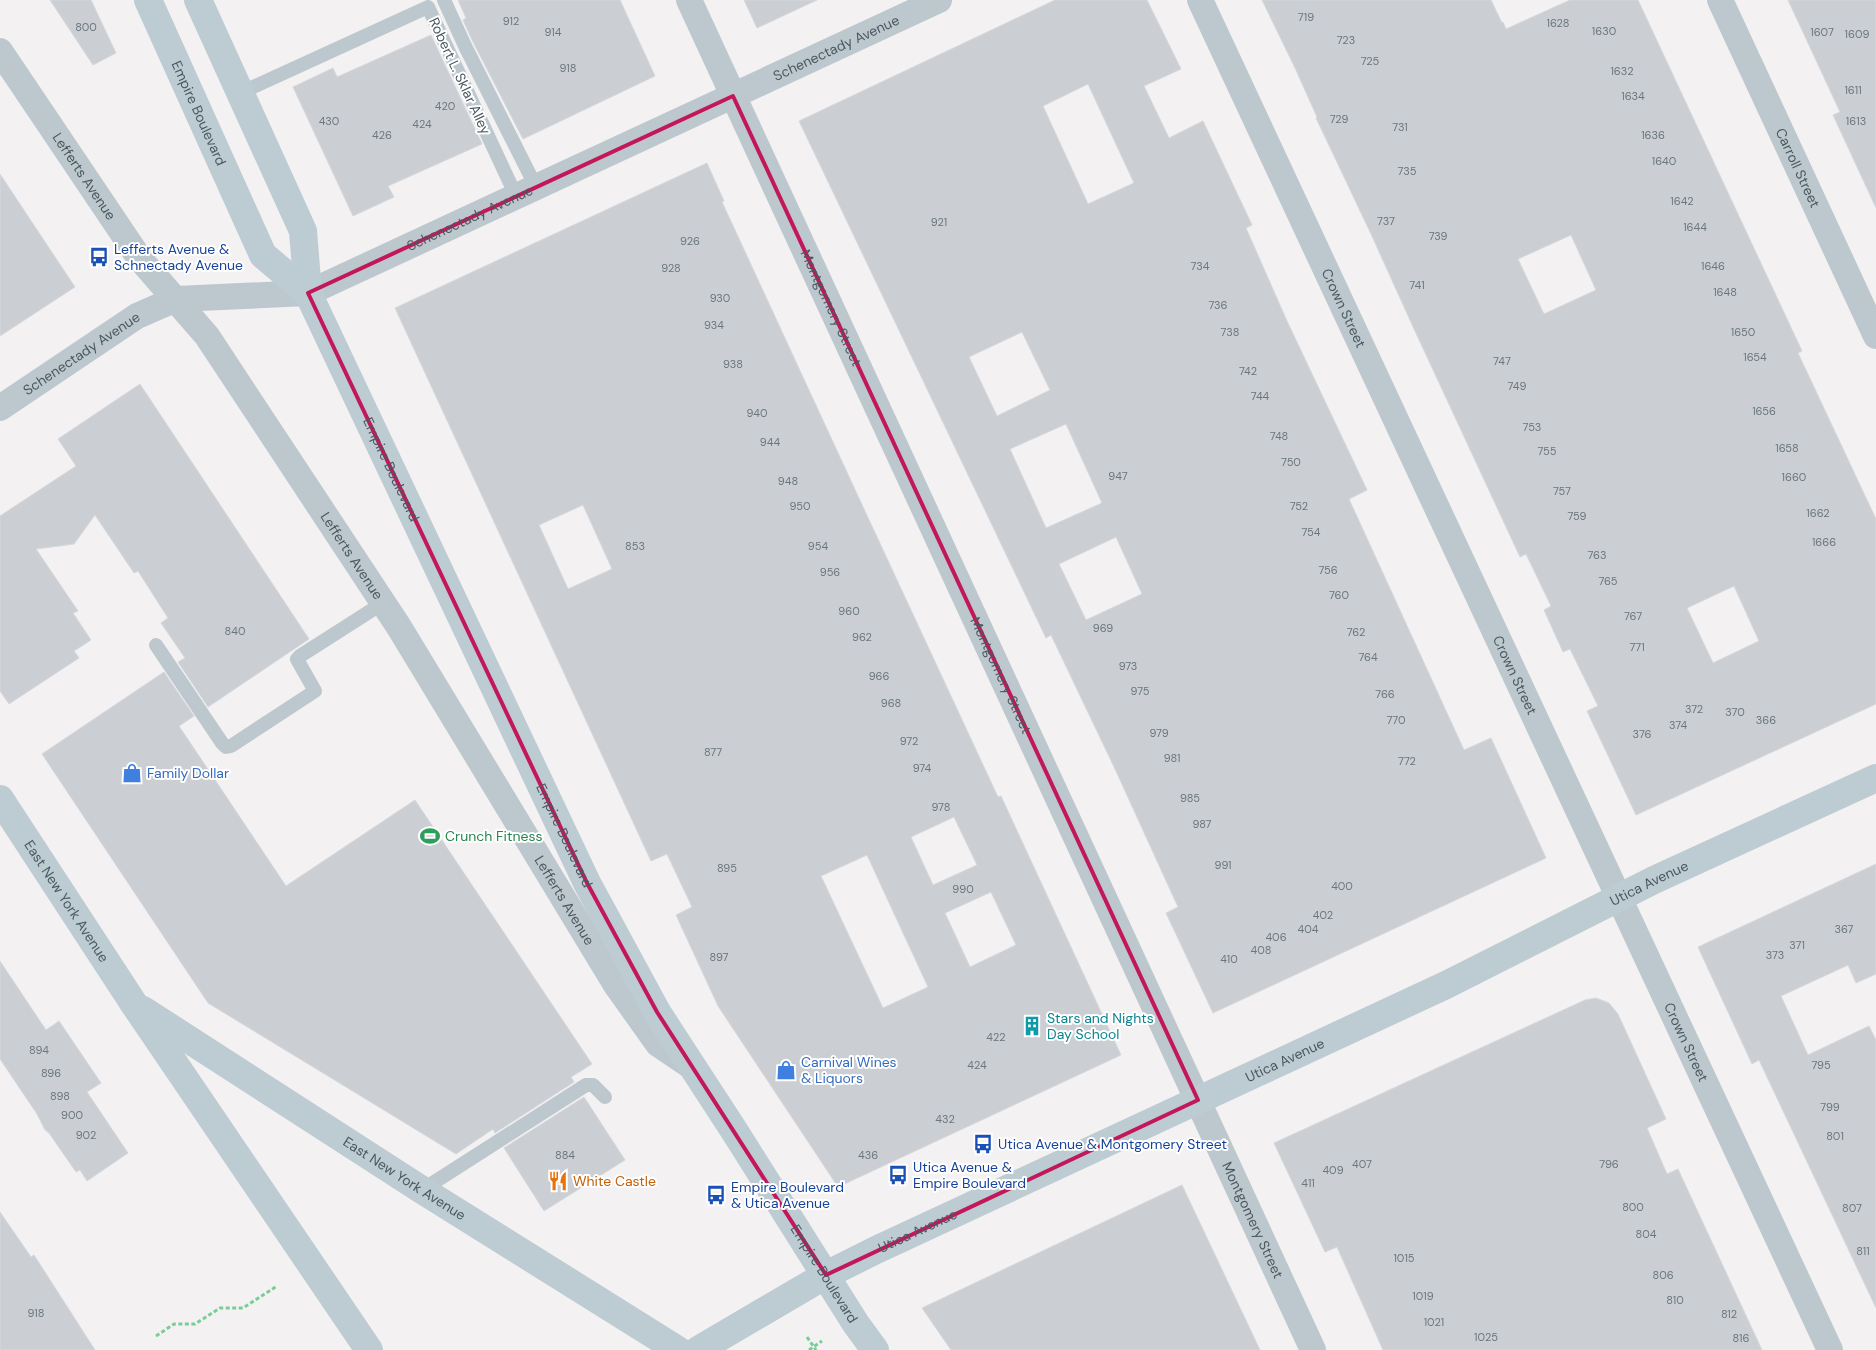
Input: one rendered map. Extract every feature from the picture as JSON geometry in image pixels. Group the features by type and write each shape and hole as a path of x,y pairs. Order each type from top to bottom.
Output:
{"main road":[{"name":"Empire Boulevard","path":"148,0 263,255 308,293"},
{"name":"Empire Boulevard","path":"198,0 303,231 308,293 587,883 657,1012 736,1132 856,1324 875,1350"},
{"name":"Utica Avenue","path":"698,1350 826,1275 876,1250 1446,985 1620,897 1876,778"},
{"name":"East New York Avenue","path":"0,799 134,1004 369,1350"},
{"name":"East New York Avenue","path":"134,1004 422,1190 678,1350"}],"street":[{"name":"Montgomery Street","path":"689,0 1313,1350"},
{"name":"Schenectady Avenue","path":"0,408 136,316 176,299 308,293 939,0"},
{"name":"Crown Street","path":"1200,0 1830,1350"},
{"name":"Carroll Street","path":"1720,0 1876,336"},
{"name":"Lefferts Avenue","path":"0,51 140,259 207,336 399,627 616,985 658,1044 692,1067"}],"lane":[{"path":"444,0 526,192"},
{"name":"Robert L. Sklar Alley","path":"240,93 428,7 526,192"},
{"path":"156,645 226,747 231,746 315,691 297,658 383,604"},
{"path":"422,1190 586,1085 593,1085 605,1097"}],"path":[{"path":"156,1336 174,1324 195,1324 220,1308 243,1308 277,1286"},
{"path":"807,1337 815,1348"},
{"path":"809,1350 815,1348 822,1341"}],"highlighted area":[{"path":"733,96 1198,1100 826,1275 657,1012 587,883 308,293"}],"building":[{"path":"50,0 91,0 116,53 93,65"},
{"path":"458,0 620,0 655,76 523,139 473,42 463,20 466,18"},
{"path":"744,0 817,0 757,28"},
{"path":"1055,0 1147,0 1181,69 1144,86 1169,138 1203,121 1252,225 1246,228 1287,321 1367,490 1349,499 1464,750 1491,738 1546,858 1213,1013 1166,913 1178,907 1115,769 1051,635 1046,638 799,121","holes":["1088,84 1134,183 1088,204 1043,106","1022,332 1050,390 997,416 969,357","1066,424 1102,503 1046,528 1010,449","1116,537 1142,594 1086,620 1059,564"]},
{"path":"1262,0 1491,0 1506,29 1570,0 1638,0 1802,351 1798,353 1876,519 1876,704 1636,815 1587,711 1598,706 1570,649 1563,652 1544,610 1551,606 1526,554 1520,557 1316,118 1295,68","holes":["1571,235 1596,290 1544,314 1518,259","1734,586 1759,641 1713,663 1687,608"]},
{"path":"1788,0 1876,0 1876,208 1833,115 1840,112"},
{"path":"431,35 482,144 388,186 394,197 353,216 293,87 333,68 337,77"},
{"path":"707,163 724,201 722,202 864,509 998,797 1001,796 1121,1055 838,1187 718,1006 676,915 692,907 667,854 651,861 395,308","holes":["583,505 612,569 568,589 539,525","954,817 977,865 933,885 911,837","867,855 928,987 883,1008 821,876","991,892 1016,945 970,967 945,913"]},
{"path":"0,174 75,287 0,336"},
{"path":"140,384 309,639 208,707 178,662 185,658 161,623 168,618 138,571 134,573 95,515 74,544 36,549 78,611 73,613 91,640 74,651 79,658 9,704 0,691 0,516 76,466 58,439"},
{"path":"164,672 194,716 179,726 286,886 415,800 592,1064 571,1077 574,1082 495,1133 493,1129 456,1154 208,1003 42,754"},
{"path":"1876,864 1876,974 1856,983 1848,965 1781,996 1808,1055 1869,1026 1876,1040 1876,1308 1759,1060 1752,1064 1698,947"},
{"path":"0,961 46,1030 59,1021 101,1083 87,1092 128,1153 87,1181 80,1170 76,1172 45,1130 37,1114 0,1059"},
{"path":"1596,998 1609,1003 1618,1014 1666,1119 1647,1128 1667,1174 1678,1169 1762,1350 1383,1350 1337,1247 1325,1252 1274,1143 1585,1000"},
{"path":"584,1097 625,1160 544,1211 504,1148"},
{"path":"1182,1185 1260,1350 951,1350 922,1308"},
{"path":"0,1212 31,1257 34,1255 95,1350 0,1350"}],"place":[{"name":"Lefferts Avenue & Schnectady Avenue","path":"99,257"},
{"name":"Family Dollar","path":"132,773"},
{"name":"Crunch Fitness","path":"430,836"},
{"name":"Stars and Nights Day School","path":"1032,1026"},
{"name":"Carnival Wines & Liquors","path":"786,1070"},
{"name":"Utica Avenue & Montgomery Street","path":"983,1144"},
{"name":"Utica Avenue & Empire Boulevard","path":"898,1175"},
{"name":"White Castle","path":"558,1181"},
{"name":"Empire Boulevard & Utica Avenue","path":"716,1195"}]}
